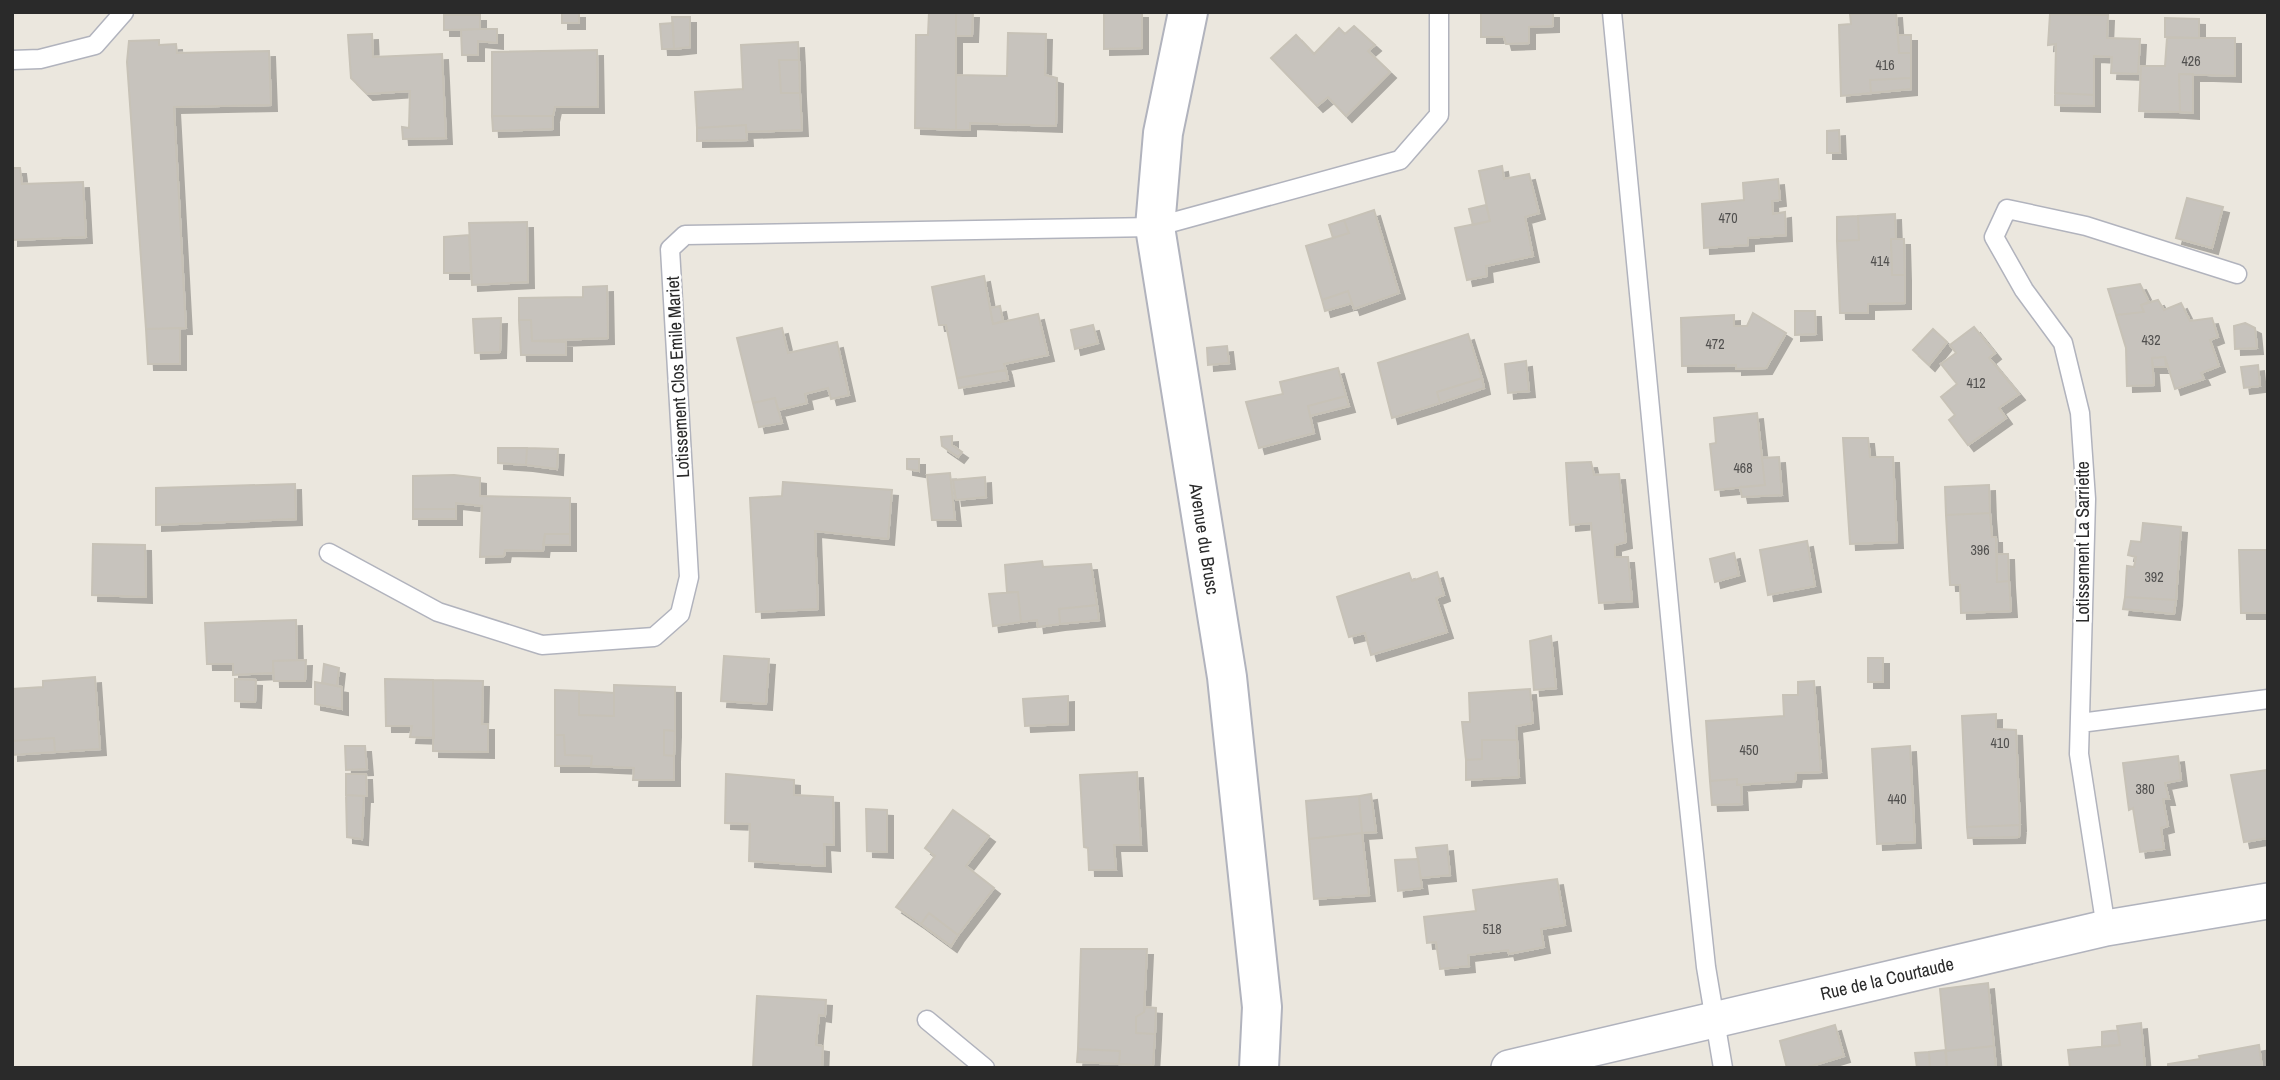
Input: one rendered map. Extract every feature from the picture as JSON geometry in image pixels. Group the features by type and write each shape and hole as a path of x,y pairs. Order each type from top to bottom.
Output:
{"street":[{"name":"Avenue du Brusc","path":"1188,12 1163,133 1155,227 1227,677 1262,1007 1259,1068"},
{"name":"Rue de la Courtaude","path":"1509,1068 2106,928 2268,901"}],"lane":[{"path":"12,60 40,59 95,45 124,12"},
{"path":"1155,227 1401,160 1438,115 1439,12"},
{"path":"1612,12 1682,741 1714,1019 1723,1068"},
{"name":"Lotissement La Sarriette","path":"2106,928 2079,754 2086,499 2080,413 2063,343 2024,290 1994,237 2007,209 2086,226 2237,274"},
{"name":"Lotissement Clos Emile Mariet","path":"330,553 438,612 542,645 654,637 680,614 690,577 670,249 685,235 1155,227"},
{"path":"2080,723 2268,699"},
{"path":"927,1020 985,1068"}],"building":[{"path":"562,12 579,12 579,23 562,23"},
{"path":"929,12 956,12 956,130 915,128 916,35 928,35"},
{"path":"956,12 973,12 972,36 956,36"},
{"path":"1104,12 1142,12 1142,48 1104,49"},
{"path":"1481,12 1553,12 1553,26 1529,27 1529,43 1506,44 1504,37 1481,37"},
{"path":"1896,12 1899,53 1911,53 1911,78 1870,80 1871,93 1841,96 1839,25 1851,24 1850,14"},
{"path":"2050,14 2108,15 2107,38 2140,39 2138,74 2111,73 2112,57 2094,56 2094,95 2055,93 2056,44 2048,45"},
{"path":"444,15 480,15 480,29 444,30"},
{"path":"672,17 690,17 690,47 674,49"},
{"path":"2165,18 2199,19 2199,38 2165,37"},
{"path":"673,23 674,49 662,49 660,24"},
{"path":"1354,26 1375,45 1368,51 1390,72 1346,116 1328,97 1317,106 1271,58 1296,35 1314,54 1339,28 1345,34"},
{"path":"497,29 497,43 478,41 478,55 462,55 461,30"},
{"path":"1008,33 1046,34 1045,75 1057,78 1056,126 970,123 970,130 956,130 956,75 1007,76"},
{"path":"372,34 373,57 442,54 446,138 403,139 402,127 409,128 410,91 367,94 351,78 348,35"},
{"path":"1898,35 1911,35 1911,53 1899,53"},
{"path":"2167,38 2235,38 2235,76 2179,74 2180,112 2139,111 2141,66 2165,66"},
{"path":"159,40 159,45 176,44 177,53 269,51 271,105 174,107 186,328 146,329 127,62 129,41"},
{"path":"798,42 799,60 779,60 781,93 800,93 802,130 746,132 746,125 697,128 695,92 743,89 741,45"},
{"path":"597,50 598,107 555,107 553,116 492,116 492,52"},
{"path":"779,60 799,60 800,93 781,93"},
{"path":"2179,74 2193,74 2193,113 2180,112"},
{"path":"1911,78 1911,89 1871,93 1870,80"},
{"path":"2055,93 2094,95 2094,106 2055,105"},
{"path":"492,116 553,116 553,129 493,131"},
{"path":"746,125 747,140 697,141 697,128"},
{"path":"1839,130 1840,153 1827,153 1827,131"},
{"path":"1502,166 1504,179 1529,174 1539,213 1525,217 1533,256 1486,266 1487,276 1467,280 1455,228 1490,221 1479,171"},
{"path":"12,168 20,168 22,184 83,182 86,237 12,240"},
{"path":"1778,179 1780,200 1772,201 1773,214 1785,212 1786,235 1748,238 1748,245 1704,248 1702,204 1744,200 1743,183"},
{"path":"2187,198 2223,207 2212,248 2176,238"},
{"path":"1486,205 1490,221 1473,225 1469,209"},
{"path":"1374,210 1399,293 1354,309 1348,291 1322,300 1306,246 1349,233 1344,220"},
{"path":"1895,214 1896,239 1891,239 1892,275 1905,275 1905,303 1868,304 1868,313 1840,313 1837,241 1859,240 1858,216"},
{"path":"1858,216 1859,240 1837,241 1837,217"},
{"path":"1344,220 1349,233 1333,238 1329,225"},
{"path":"527,222 528,282 472,285 469,223"},
{"path":"469,235 471,273 444,273 444,237"},
{"path":"1891,239 1904,239 1905,275 1892,275"},
{"path":"984,276 993,324 1038,314 1048,355 1004,364 1006,370 957,378 946,325 939,325 932,287"},
{"path":"2140,284 2149,302 2141,305 2144,312 2116,315 2108,289"},
{"path":"607,286 608,338 532,341 531,320 519,320 519,298 583,297 583,287"},
{"path":"1348,291 1352,303 1325,311 1322,300"},
{"path":"2158,300 2164,310 2181,303 2190,321 2212,318 2218,337 2210,340 2219,366 2201,373 2204,379 2175,389 2165,357 2152,358 2154,385 2127,386 2126,348 2116,315 2144,312 2141,305"},
{"path":"1000,306 1003,321 993,324 990,308"},
{"path":"1795,311 1815,311 1816,334 1795,335"},
{"path":"1753,313 1786,333 1766,368 1736,369 1736,365 1682,366 1681,318 1734,315 1734,326 1747,326"},
{"path":"501,318 500,352 475,353 473,319"},
{"path":"519,320 531,320 532,341 566,342 566,355 521,355"},
{"path":"2245,323 2255,328 2257,348 2235,349 2234,326"},
{"path":"1093,325 1098,343 1075,349 1071,330"},
{"path":"1974,327 1995,353 1989,358 2019,394 1999,408 2006,418 1968,445 1949,420 1955,415 1941,397 1957,384 1941,364 1956,353 1950,345"},
{"path":"180,328 180,364 148,364 146,329"},
{"path":"782,328 788,353 837,342 849,395 831,399 828,388 805,394 807,403 778,410 775,398 753,403 737,338"},
{"path":"1933,329 1947,342 1929,365 1913,350"},
{"path":"1468,334 1482,378 1437,392 1440,403 1392,418 1378,363"},
{"path":"1227,346 1229,363 1208,365 1207,348"},
{"path":"2165,357 2166,367 2153,367 2152,358"},
{"path":"1526,361 1529,391 1508,393 1505,364"},
{"path":"2258,365 2260,386 2244,388 2241,367"},
{"path":"1338,368 1346,396 1308,406 1314,433 1259,448 1246,402 1283,394 1280,382"},
{"path":"1006,370 1008,380 959,388 957,378"},
{"path":"1482,378 1484,388 1440,403 1437,392"},
{"path":"1346,396 1349,406 1310,416 1308,406"},
{"path":"775,398 782,423 759,427 753,403"},
{"path":"1757,413 1765,485 1715,490 1710,444 1716,443 1714,418"},
{"path":"952,436 952,445 962,452 958,457 942,446 941,437"},
{"path":"1843,438 1868,438 1870,457 1893,457 1897,542 1850,544"},
{"path":"498,448 527,448 526,465 498,463"},
{"path":"527,448 558,449 557,469 526,465"},
{"path":"1779,457 1782,495 1742,497 1740,487 1765,485 1762,458"},
{"path":"907,459 919,459 919,471 907,469"},
{"path":"1591,462 1594,475 1619,474 1626,542 1615,545 1615,557 1628,557 1632,601 1599,603 1591,523 1570,525 1566,463"},
{"path":"950,473 955,520 932,520 927,475"},
{"path":"454,475 480,478 480,496 570,498 570,534 545,534 543,551 505,550 504,556 480,557 482,506 456,503 456,509 413,509 413,476"},
{"path":"985,477 986,497 956,500 953,480"},
{"path":"783,482 892,490 888,539 815,531 818,609 756,612 750,498 782,496"},
{"path":"295,484 296,519 156,525 156,488"},
{"path":"1989,485 1990,513 1946,515 1945,487"},
{"path":"413,509 456,509 456,519 413,519"},
{"path":"1990,513 1992,537 1996,537 1997,582 2009,581 2011,611 1961,613 1960,585 1950,585 1946,515"},
{"path":"2143,523 2181,527 2176,600 2125,597 2127,566 2134,567 2136,557 2128,555 2131,541 2141,542"},
{"path":"545,534 570,534 570,545 543,545"},
{"path":"1807,541 1815,586 1768,595 1760,550"},
{"path":"93,544 145,545 146,597 92,595"},
{"path":"2239,550 2268,550 2268,613 2241,613"},
{"path":"1734,553 1739,575 1715,582 1710,559"},
{"path":"1997,554 2008,554 2009,581 1997,582"},
{"path":"1042,561 1043,567 1091,564 1097,605 1059,609 1060,624 1038,627 1037,620 1021,622 1018,592 1007,592 1005,565"},
{"path":"1437,572 1444,595 1436,598 1447,632 1371,655 1365,633 1349,637 1337,597 1409,573 1412,581"},
{"path":"1018,592 1021,622 993,626 989,594"},
{"path":"2125,597 2176,600 2174,614 2123,609"},
{"path":"1097,605 1099,620 1060,624 1059,609"},
{"path":"296,620 297,660 273,661 273,673 233,675 233,664 207,664 205,623"},
{"path":"1551,636 1556,688 1534,690 1530,641"},
{"path":"724,656 769,659 766,704 721,701"},
{"path":"1868,658 1883,658 1883,682 1868,682"},
{"path":"306,660 305,681 274,681 273,661"},
{"path":"324,664 339,668 337,686 322,683"},
{"path":"95,677 100,749 55,752 54,738 12,741 12,689 43,687 43,681"},
{"path":"235,679 256,680 255,702 235,701"},
{"path":"385,679 433,680 434,738 410,737 412,726 386,726"},
{"path":"433,680 483,681 482,724 488,724 488,752 433,751"},
{"path":"1814,681 1821,772 1796,773 1795,781 1737,785 1737,779 1710,781 1706,721 1784,716 1783,695 1798,695 1798,682"},
{"path":"315,682 342,687 342,709 315,704"},
{"path":"614,685 675,687 675,731 664,730 664,755 674,756 674,780 633,780 634,768 591,766 592,756 565,755 564,735 555,735 555,690 579,691 579,715 614,716"},
{"path":"1530,689 1533,723 1516,726 1517,740 1482,740 1482,759 1466,760 1462,722 1470,722 1469,693"},
{"path":"579,691 614,693 614,716 579,715"},
{"path":"1068,696 1068,724 1025,726 1023,699"},
{"path":"1996,714 1996,729 2016,730 2020,825 1967,827 1962,716"},
{"path":"664,730 675,731 674,756 664,755"},
{"path":"555,735 564,735 565,755 592,756 591,766 555,766"},
{"path":"54,738 55,752 12,755 12,741"},
{"path":"1482,740 1517,740 1519,777 1466,780 1466,760 1482,759"},
{"path":"345,746 365,746 367,769 346,770"},
{"path":"1910,746 1915,842 1877,844 1872,749"},
{"path":"2178,756 2181,780 2165,783 2169,799 2163,799 2168,826 2161,828 2164,849 2140,852 2133,808 2129,810 2123,763"},
{"path":"2268,770 2268,838 2244,842 2231,775"},
{"path":"1137,772 1141,845 1114,845 1116,870 1089,870 1088,848 1084,847 1080,775"},
{"path":"346,774 366,774 367,796 346,795"},
{"path":"726,774 794,780 794,795 833,797 834,845 824,844 825,866 749,861 750,824 725,823"},
{"path":"1737,779 1737,785 1741,785 1742,804 1712,805 1710,781"},
{"path":"1371,794 1376,832 1362,833 1359,796"},
{"path":"346,795 364,796 362,839 347,837"},
{"path":"1359,796 1362,833 1309,839 1306,801"},
{"path":"866,809 887,810 887,852 867,851"},
{"path":"953,810 989,836 966,866 994,888 958,935 929,913 921,924 896,907 935,856 925,848"},
{"path":"2020,825 2019,837 1968,838 1967,827"},
{"path":"1362,833 1369,895 1314,899 1309,839"},
{"path":"1447,845 1450,875 1421,878 1416,848"},
{"path":"1418,859 1422,888 1398,891 1395,860"},
{"path":"1557,879 1565,925 1541,929 1544,947 1509,954 1508,950 1468,955 1469,966 1440,969 1436,942 1427,943 1424,917 1476,911 1473,890"},
{"path":"929,913 958,935 951,946 921,924"},
{"path":"1081,949 1147,949 1144,1012 1136,1017 1136,1033 1155,1034 1153,1066 1119,1064 1120,1051 1078,1049"},
{"path":"1988,983 1994,1046 1946,1051 1940,989"},
{"path":"757,996 826,1000 825,1016 819,1015 816,1045 823,1046 822,1068 753,1068"},
{"path":"1145,1007 1156,1008 1155,1034 1136,1033 1136,1017 1144,1012"},
{"path":"2141,1023 2145,1068 2070,1068 2068,1050 2120,1045 2117,1026"},
{"path":"1835,1025 1844,1056 1805,1068 1787,1068 1780,1041"},
{"path":"2118,1030 2120,1045 2102,1046 2102,1032"},
{"path":"2259,1045 2262,1068 2168,1068 2168,1064 2200,1059 2199,1056"},
{"path":"1994,1046 1996,1068 1947,1068 1946,1051"},
{"path":"1078,1049 1120,1051 1119,1064 1077,1062"},
{"path":"1945,1050 1947,1068 1930,1068 1929,1052"},
{"path":"1929,1052 1930,1068 1917,1068 1915,1053"}]}
